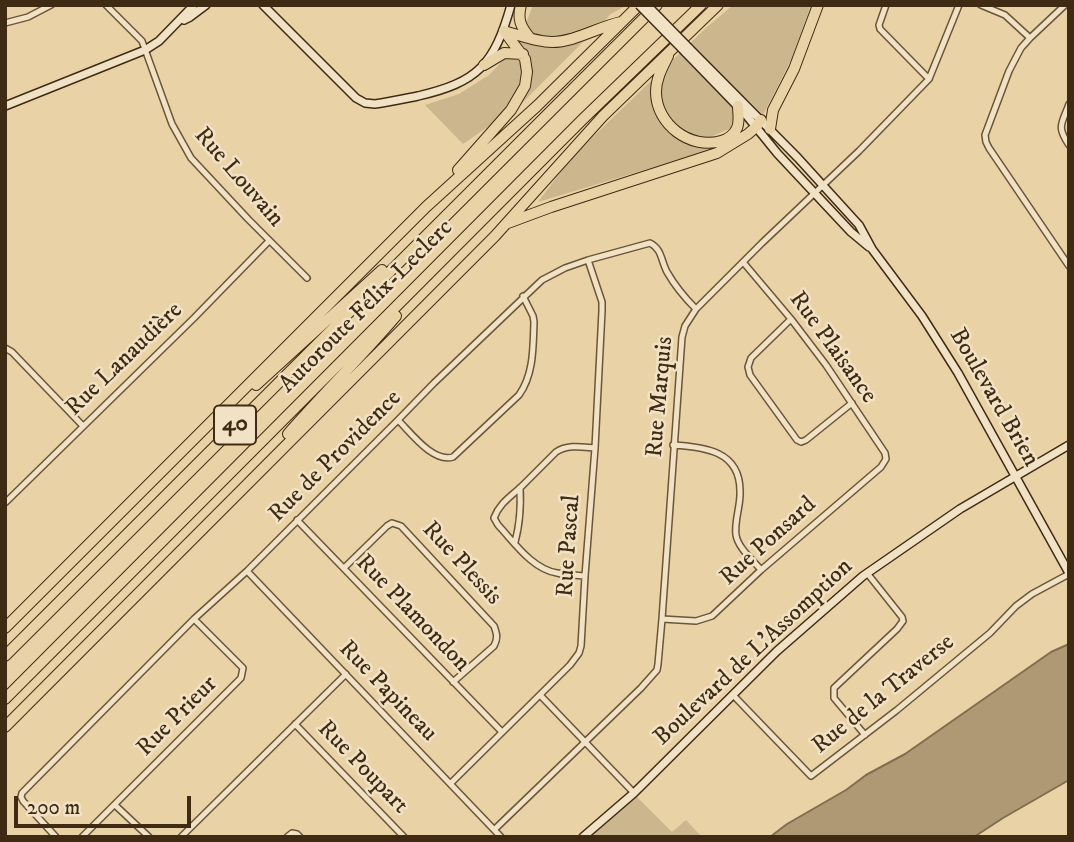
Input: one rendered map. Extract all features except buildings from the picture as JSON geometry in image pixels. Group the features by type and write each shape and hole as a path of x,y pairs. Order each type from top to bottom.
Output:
{"highway":[{"path":"521,5 520,23 530,38"},
{"path":"426,206 537,106 639,5"},
{"name":"Autoroute Félix-Leclerc","path":"5,656 657,5"},
{"name":"Autoroute Félix-Leclerc","path":"5,699 582,120 701,5"},
{"path":"5,727 506,224 585,134 718,5"},
{"path":"770,129 773,110 792,75 818,5"},
{"path":"504,31 549,42 563,41 621,22"},
{"path":"5,628 426,206 508,114 520,97 527,75 523,54 504,31"},
{"path":"671,49 659,74 656,94 662,114 672,128 695,141 710,143 725,140 733,135 738,127 738,106"},
{"path":"484,65 504,53 523,54"},
{"path":"506,224 717,153 743,138 759,123"},
{"path":"210,424 268,375 466,195"},
{"path":"228,503 315,403 365,352 443,261"}],"street":[{"path":"5,23 28,17 51,5"},
{"name":"Rue Louvain","path":"107,5 138,36 172,124 189,155 307,278"},
{"path":"5,106 145,50 159,41 194,5"},
{"path":"180,21 205,5"},
{"path":"263,5 352,95 365,103 383,103 443,90 465,81 484,65 504,31 511,5"},
{"name":"Boulevard Brien","path":"639,5 759,123 777,153 851,232 872,250 900,285 976,403 1069,574"},
{"name":"Boulevard Brien","path":"647,5 738,106 770,129 823,185 859,225 872,250"},
{"path":"886,5 878,25 880,29 929,79"},
{"name":"Rue Marquis","path":"495,830 657,670 673,445 685,326 696,309 929,79 959,5"},
{"path":"981,5 1005,15 1030,38"},
{"path":"1065,5 1021,48 1009,71 985,135 986,142 1066,257 1069,266"},
{"path":"1069,104 1060,127 1069,145"},
{"name":"Rue Lanaudière","path":"5,503 269,241"},
{"name":"Rue de Providence","path":"56,837 23,801 22,793 194,619 247,571 433,383 542,279 588,260 650,243 658,248 666,271 682,295 696,309"},
{"name":"Rue Pascal","path":"450,783 570,665 581,646 602,302 588,260"},
{"name":"Rue Plaisance","path":"743,262 827,365 886,459"},
{"path":"398,420 432,454 448,459 519,395 531,369 534,322 523,296"},
{"path":"791,319 751,358 748,367 750,374 797,440 806,440 852,403"},
{"path":"5,348 12,352 83,426"},
{"path":"673,445 714,450 729,460 737,472 741,489 736,534 739,543 761,570"},
{"name":"Boulevard de L'Assomption","path":"583,837 634,793 801,629 867,573 960,509 1069,446"},
{"path":"585,576 544,569 534,562 494,518 503,502 556,452 562,448 595,448"},
{"name":"Rue Ponsard","path":"662,619 707,619 881,467 886,459"},
{"path":"515,542 521,508 520,488"},
{"name":"Rue Plamondon","path":"297,520 502,732"},
{"name":"Rue Plessis","path":"344,568 387,526 392,523 401,526 494,626 497,634 494,646 453,682"},
{"name":"Rue Papineau","path":"247,571 502,837"},
{"path":"865,735 834,698 834,688 903,621 867,573"},
{"name":"Rue de la Traverse","path":"733,695 811,776 990,633 1032,594 1069,574"},
{"name":"Rue Prieur","path":"82,837 243,675 243,668 194,619"},
{"path":"181,837 346,674"},
{"path":"540,695 634,793"},
{"name":"Rue Poupart","path":"295,724 404,837"},
{"path":"115,805 149,837"},
{"path":"287,837 292,833 300,837"}],"shaded area":[{"path":"533,5 627,5 611,14 522,103 463,144 425,105 459,94 489,75 505,58"},
{"path":"733,5 811,5 791,60 763,115 747,99 731,128 713,136 714,149 538,202 572,157"},
{"path":"1069,644 1069,780 974,837 770,837 866,775 905,754 1051,652"},
{"path":"633,793 672,832 686,820 702,837 583,837"}]}
